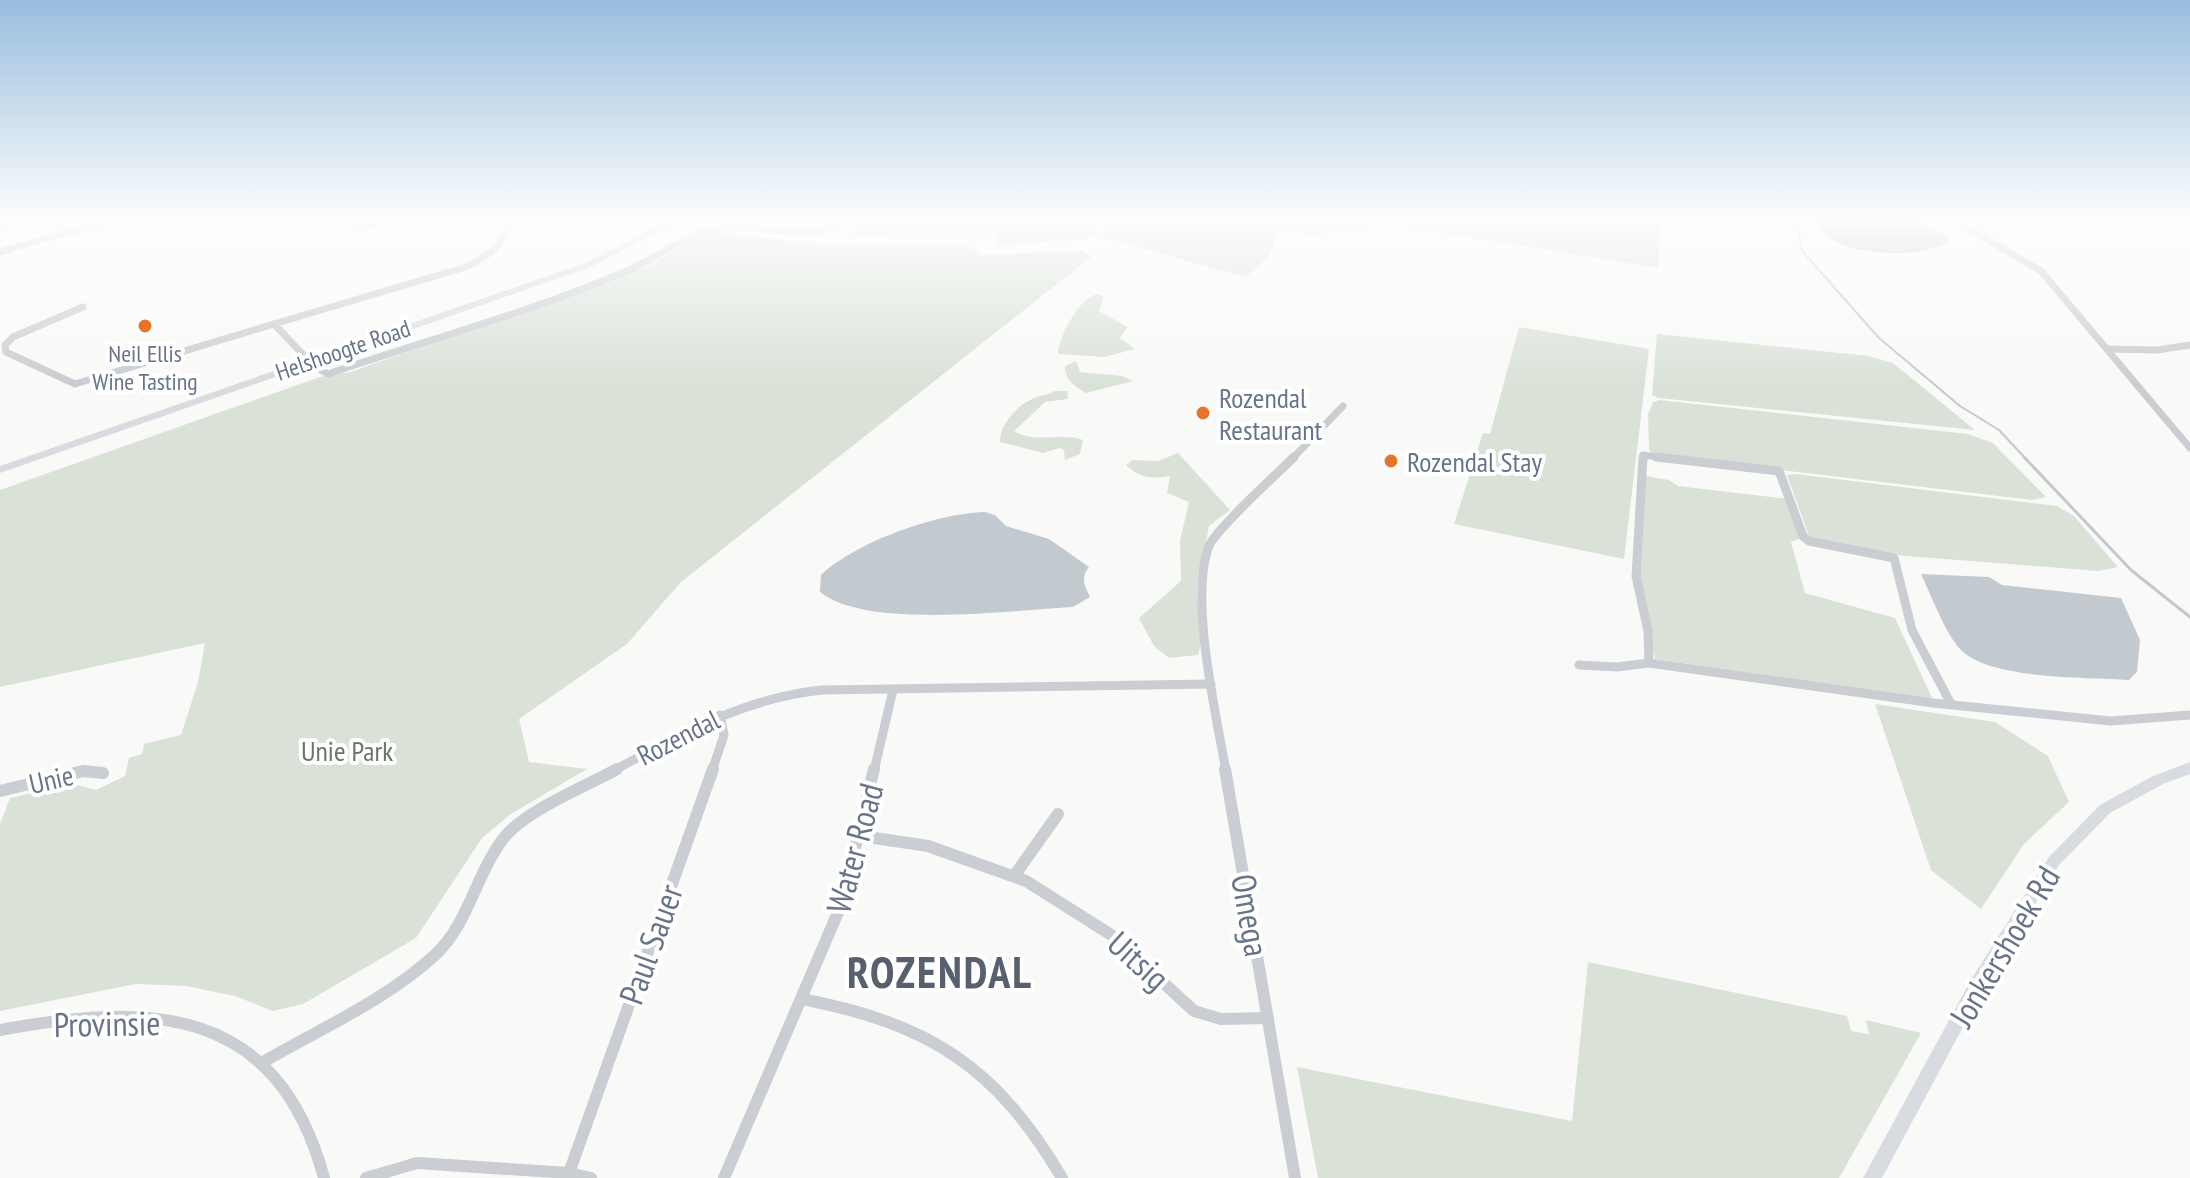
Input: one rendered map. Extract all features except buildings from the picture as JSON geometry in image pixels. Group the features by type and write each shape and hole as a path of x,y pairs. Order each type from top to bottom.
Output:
{"main road":[{"name":"Helshoogte Road","path":"0,470 565,273"},
{"name":"Jonkershoek Rd","path":"1872,1178 1978,983 2054,861 2105,809 2158,780 2190,768"}],"street":[{"path":"83,307 13,337 5,345 6,352 75,384 446,273"},
{"path":"274,324 288,333 321,373 338,372 623,273"},
{"path":"2043,273 2190,448"},
{"path":"2108,349 2157,350 2190,345"},
{"name":"Omega","path":"1295,1178 1206,653 1201,580 1210,543 1343,406"},
{"path":"1649,663 1648,631 1636,576 1643,455 1779,471 1803,536 1809,541 1894,558 1912,630 1951,704"},
{"path":"1579,665 1617,667 1649,663 1951,704 2111,721 2190,715"},
{"name":"Rozendal","path":"263,1062 388,987 438,951 458,928 497,844 513,827 720,715 803,691 1211,684"},
{"name":"Water Road","path":"724,1178 842,903 861,836 893,690"},
{"name":"Paul Sauer","path":"569,1173 719,752 724,735 720,715"},
{"name":"Unie","path":"0,791 83,771 103,773"},
{"path":"1014,876 1058,814"},
{"name":"Uitsig","path":"861,836 905,839 1014,876 1110,933 1194,1011 1208,1018 1223,1020 1268,1018"},
{"path":"802,999 866,1011 916,1033 951,1053 1015,1110 1038,1138 1062,1178"},
{"name":"Provinsie","path":"0,1030 76,1019 135,1015 171,1020 202,1030 263,1062 306,1118 324,1178"},
{"path":"366,1178 417,1163 569,1173 591,1178"}],"green space":[{"name":"Unie Park","path":"629,273 1071,273 681,582 627,644 519,719 529,762 587,769 511,814 482,838 416,938 303,1004 273,1011 235,996 186,986 136,984 0,1011 0,824 10,798 74,784 96,790 125,776 129,758 142,754 144,744 181,735 198,682 205,643 0,687 0,490 320,377 350,372"},
{"path":"1097,294 1104,297 1099,311 1127,327 1120,338 1135,349 1104,357 1058,354 1071,320 1083,303"},
{"path":"1519,327 1649,349 1624,559 1454,524 1483,433 1490,434"},
{"path":"1657,334 1868,356 1893,363 1975,430 1658,398 1652,395"},
{"path":"1076,361 1080,372 1122,376 1133,381 1086,393 1066,375 1065,366"},
{"path":"1055,391 1067,391 1068,399 1045,402 1014,431 1031,437 1083,440 1080,454 1065,460 1064,450 1060,448 1043,453 1000,442 1005,424 1019,407 1033,398"},
{"path":"1660,400 1968,434 1993,443 2046,497 2032,500 1654,455 1649,450 1648,414 1653,402"},
{"path":"1178,453 1230,510 1209,526 1201,562 1197,586 1201,638 1198,655 1169,658 1154,646 1139,618 1181,581 1180,541 1189,502 1167,493 1170,476 1146,476 1126,465 1133,460 1158,461"},
{"path":"1787,475 2057,506 2074,516 2118,567 2098,571 1894,555 1809,536"},
{"path":"1645,476 1669,480 1678,486 1789,499 1802,538 1791,542 1805,593 1895,618 1933,700 1655,659 1637,571"},
{"path":"1875,704 1995,722 2048,756 2069,802 2024,844 1981,909 1931,870"},
{"path":"1588,962 1847,1016 1851,1031 1869,1034 1866,1020 1921,1033 1839,1178 1318,1178 1297,1067 1572,1121"}],"shaded area":[{"path":"985,512 995,515 1006,526 1049,539 1089,567 1084,578 1090,597 1073,607 942,615 871,611 842,604 820,592 821,575 855,551 921,524"},
{"path":"1921,574 1989,577 2002,585 2121,598 2140,640 2137,672 2129,680 2065,677 2016,672 1975,660 1961,650 1950,635"}],"waterway":[{"path":"1821,273 1879,338 1960,406 1999,430 2026,459"},
{"path":"2024,457 2131,570 2190,617"}],"place":[{"name":"Neil Ellis Wine Tasting","path":"145,326"},
{"name":"Rozendal Restaurant","path":"1203,413"},
{"name":"Rozendal Stay","path":"1391,461"}],"district":[{"name":"ROZENDAL","path":"940,971"}]}
